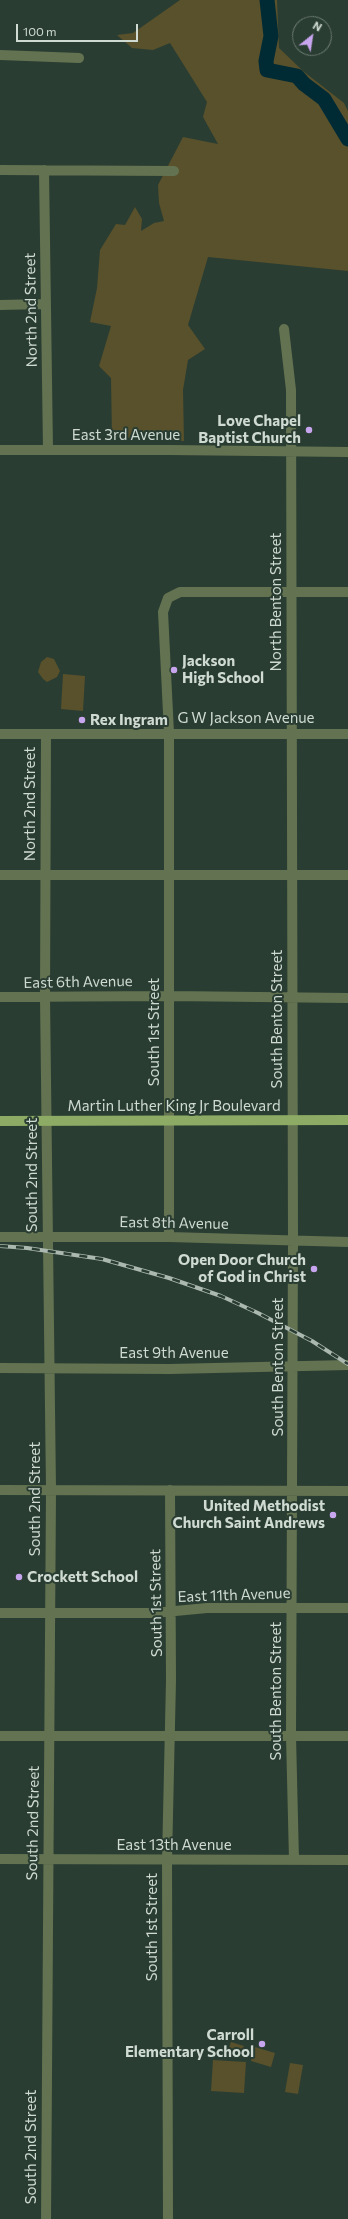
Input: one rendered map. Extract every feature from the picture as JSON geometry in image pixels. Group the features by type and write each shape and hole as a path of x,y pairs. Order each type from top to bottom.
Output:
{"main road":[{"name":"Martin Luther King Jr Boulevard","path":"0,1121 169,1122 348,1120"}],"street":[{"path":"0,56 79,58"},
{"path":"0,170 174,170"},
{"name":"North 2nd Street","path":"44,170 48,450"},
{"path":"0,305 45,304"},
{"name":"North Benton Street","path":"284,329 291,390 292,875"},
{"name":"East 3rd Avenue","path":"0,450 290,450 348,452"},
{"name":"South 1st Street","path":"169,1237 169,733 163,612 168,598 180,592 291,592"},
{"path":"291,592 348,592"},
{"name":"G W Jackson Avenue","path":"0,734 348,734"},
{"name":"North 2nd Street","path":"45,875 46,734"},
{"path":"0,875 348,875"},
{"name":"South 2nd Street","path":"45,875 50,1490 46,2219"},
{"name":"South Benton Street","path":"292,875 293,1491 291,1736 294,1860"},
{"name":"East 6th Avenue","path":"0,998 169,996 348,998"},
{"name":"East 8th Avenue","path":"0,1237 169,1237 348,1242"},
{"name":"East 9th Avenue","path":"0,1368 292,1367 348,1365"},
{"path":"0,1490 348,1491"},
{"name":"South 1st Street","path":"168,2219 167,1860 170,1736 170,1490"},
{"name":"East 11th Avenue","path":"0,1613 50,1614 171,1612 207,1608 348,1608"},
{"path":"0,1736 348,1736"},
{"name":"East 13th Avenue","path":"0,1859 348,1860"}],"shaded area":[{"path":"180,0 277,0 279,48 303,71 344,103 348,111 348,271 208,257 188,325 205,349 188,360 183,390 184,441 112,437 111,378 99,366 111,326 90,322 97,288 100,250 116,224 125,225 135,207 142,219 141,231 154,223 164,221 159,203 158,185 183,137 218,144 203,117 207,102 170,43 153,50 132,48 117,35 133,33"},
{"path":"47,657 54,659 60,671 57,677 47,682 38,672 41,662"},
{"path":"63,674 85,676 83,711 61,709"},
{"path":"231,2042 244,2046 241,2058 227,2054"},
{"path":"255,2047 275,2053 271,2067 251,2061"},
{"path":"213,2060 246,2062 244,2093 211,2091"},
{"path":"290,2063 303,2065 298,2094 285,2092"}],"waterway":[{"path":"267,0 271,36 266,61 267,70 297,76 304,84 324,99 348,139"}],"railway":[{"path":"0,1246 27,1248 102,1259 169,1278 221,1296 258,1313 312,1341 348,1364"}],"place":[{"name":"Love Chapel Baptist Church","path":"309,430"},
{"name":"Jackson High School","path":"174,670"},
{"name":"Rex Ingram","path":"82,720"},
{"name":"Open Door Church of God in Christ","path":"314,1269"},
{"name":"United Methodist Church Saint Andrews","path":"333,1515"},
{"name":"Crockett School","path":"19,1577"},
{"name":"Carroll Elementary School","path":"262,2044"}]}
